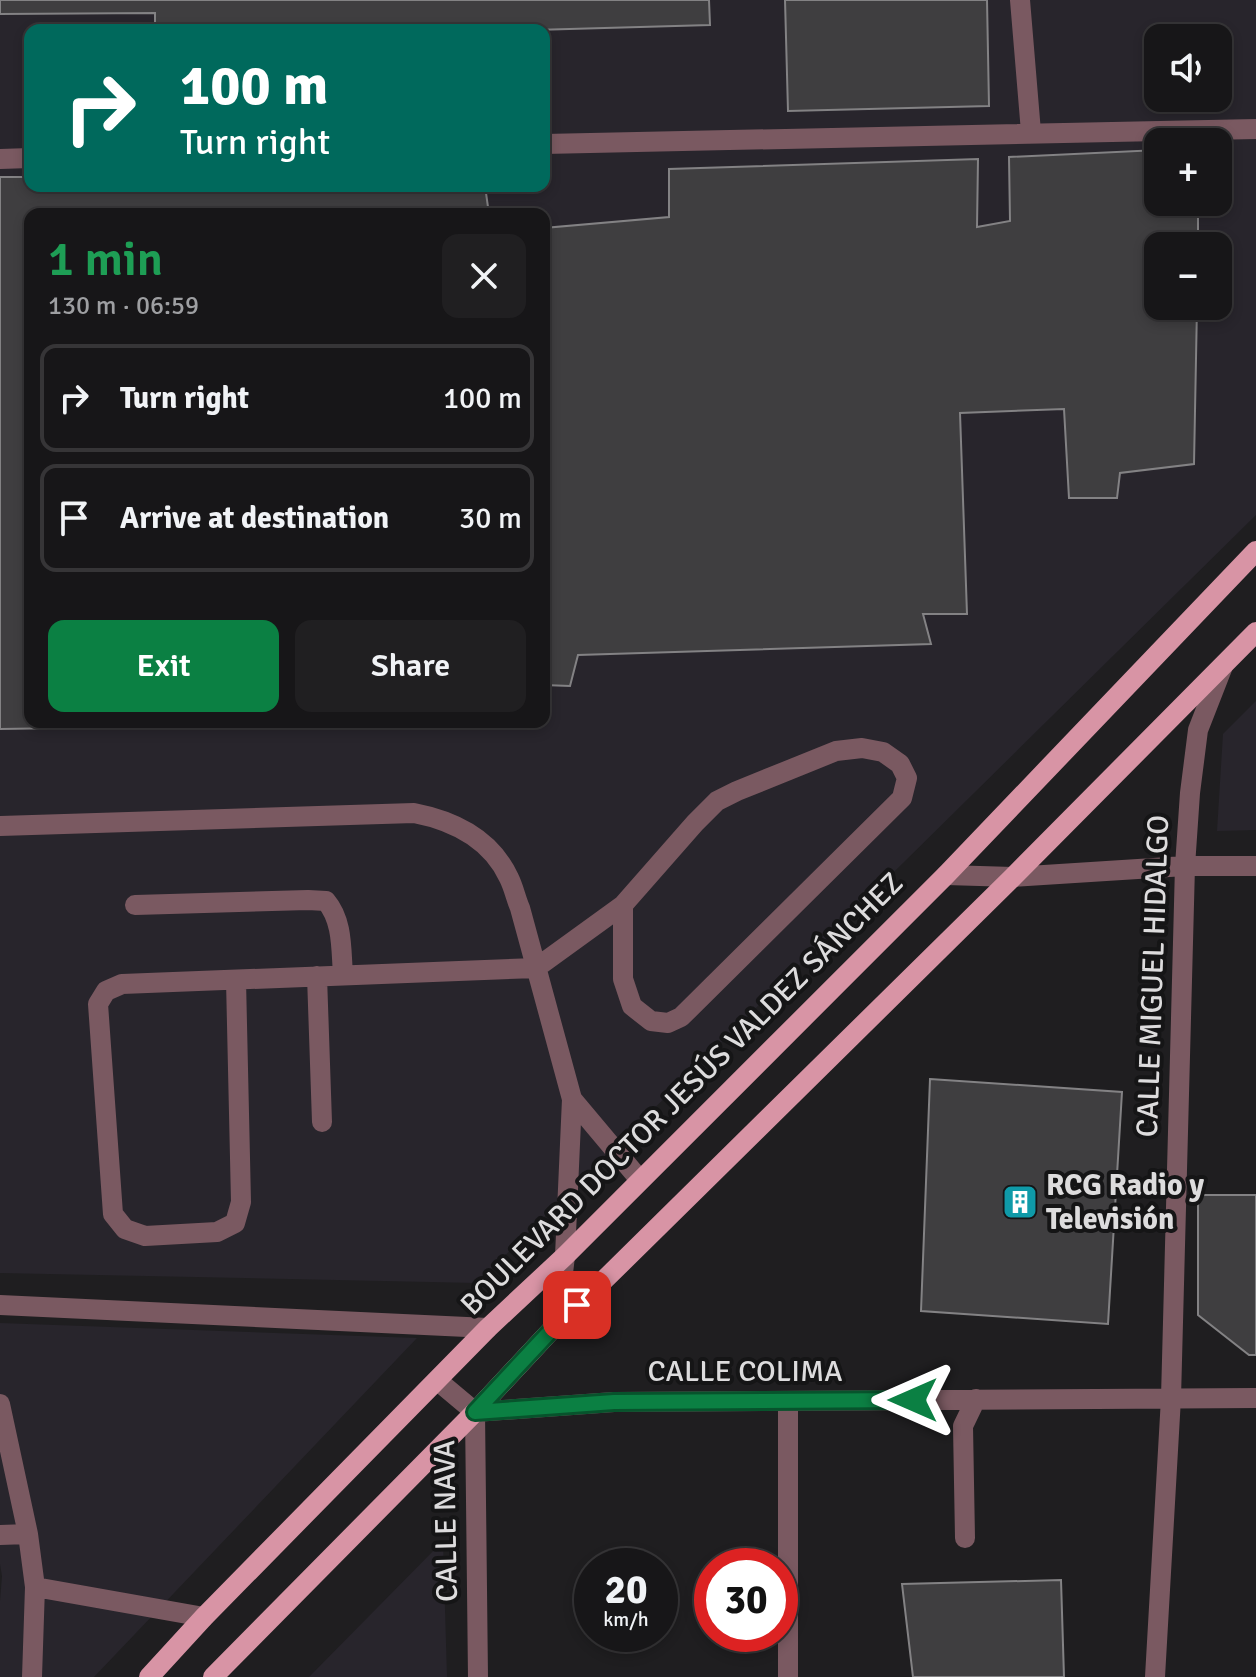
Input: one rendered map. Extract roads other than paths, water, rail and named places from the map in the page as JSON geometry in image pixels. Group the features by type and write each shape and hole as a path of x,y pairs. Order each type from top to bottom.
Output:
{"main road":[{"name":"BOULEVARD DOCTOR JESÚS VALDEZ SÁNCHEZ","path":"149,1677 488,1328 565,1256 1252,565"},
{"path":"213,1677 475,1412 557,1324 1013,877 1256,632"}],"street":[{"path":"1020,0 1031,132"},
{"path":"550,144 1256,129"},
{"path":"0,159 24,158"},
{"name":"CALLE MIGUEL HIDALGO","path":"1155,1677 1171,1398 1185,866 1198,730 1223,666"},
{"path":"236,980 241,1202 235,1223 217,1232 204,1233 145,1236 125,1229 113,1214 98,1004 106,991 122,984 536,968 623,905 717,801 836,751 862,748 883,752 900,764 907,778 902,798 681,1017 668,1023 651,1021 632,1006 623,979 623,905"},
{"path":"0,826 414,813 457,825 475,837 494,855 509,878 572,1099 565,1256 557,1324"},
{"path":"946,875 1013,877 1185,866 1256,866"},
{"path":"135,905 326,901 334,911 339,926 343,975"},
{"path":"317,976 322,1122"},
{"path":"572,1099 640,1180"},
{"path":"0,1305 488,1328"},
{"name":"CALLE NAVA","path":"438,1381 475,1412 478,1677"},
{"name":"CALLE COLIMA","path":"475,1412 614,1402 1256,1398"},
{"path":"965,1538 963,1426 976,1399"},
{"path":"788,1401 788,1677"},
{"path":"0,1404 28,1534 35,1587 32,1677"},
{"path":"0,1535 28,1534"},
{"path":"35,1587 204,1617"}],"place":[{"name":"RCG Radio y Televisión","path":"1020,1202"}]}
